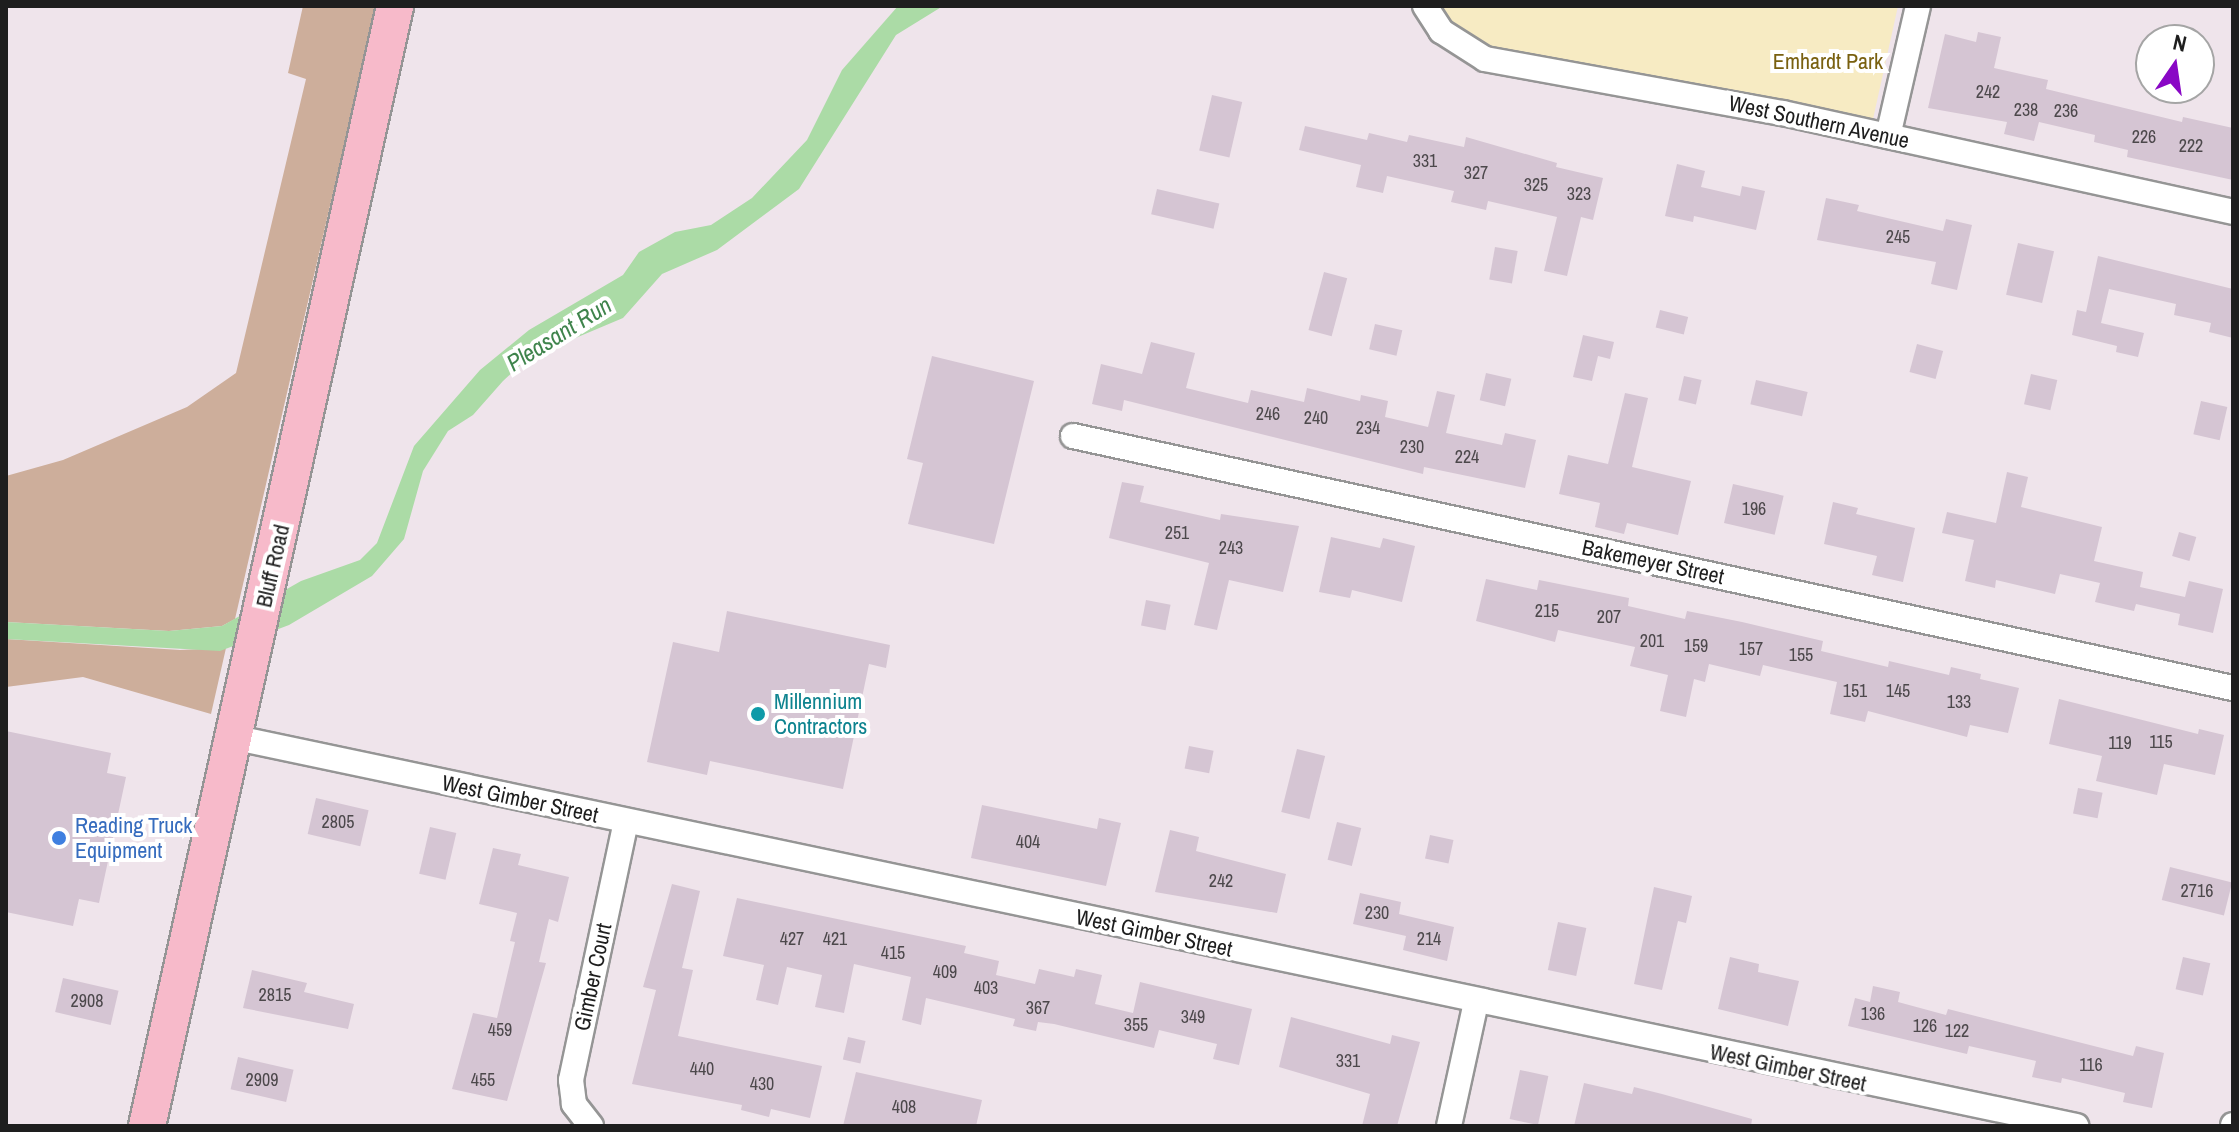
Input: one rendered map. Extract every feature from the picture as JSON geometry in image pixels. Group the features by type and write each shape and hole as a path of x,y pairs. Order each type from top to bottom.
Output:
{"main road":[{"name":"Bluff Road","path":"147,1126 232,737 277,551 395,6"}],"street":[{"name":"West Southern Avenue","path":"1425,6 1441,31 1485,59 1888,136 2233,212"},
{"path":"1888,136 1918,6"},
{"name":"Bakemeyer Street","path":"1073,436 2233,688"},
{"name":"West Gimber Street","path":"232,737 1476,1002 2076,1126"},
{"name":"Gimber Court","path":"591,1126 574,1104 571,1080 626,822"},
{"path":"1449,1126 1476,1002"}],"shaded area":[{"path":"303,6 376,6 235,619 222,626 169,631 6,622 6,476 63,460 187,407 236,373 306,79 288,73"},
{"path":"6,639 180,650 226,648 211,714 83,677 6,687"}],"green space":[{"name":"Emhardt Park","path":"1431,6 1898,6 1871,128 1454,40"}],"water":[{"name":"Pleasant Run","path":"898,6 943,6 896,35 799,189 717,250 662,274 623,318 528,358 473,415 448,431 423,471 404,539 372,576 289,625 220,651 6,639 6,622 169,631 222,626 301,581 360,560 377,543 414,446 480,370 529,330 623,275 639,252 675,232 711,225 752,198 807,140 842,70"}],"building":[{"path":"1978,32 2001,37 1994,68 2048,80 2046,89 2182,122 2183,117 2233,128 2233,180 2127,157 2128,150 2094,142 2095,135 2039,122 2034,141 2004,134 2007,122 1928,108 1945,34 1976,42"},
{"path":"1212,95 1242,102 1229,158 1199,151"},
{"path":"1305,126 1367,140 1369,133 1407,142 1409,135 1464,147 1466,137 1557,163 1556,167 1603,178 1593,220 1581,217 1567,276 1544,271 1557,217 1488,201 1486,210 1451,202 1454,191 1387,176 1383,193 1356,187 1361,165 1299,150"},
{"path":"1677,164 1705,171 1701,187 1740,196 1742,186 1765,191 1756,230 1694,216 1693,222 1665,216"},
{"path":"1157,189 1219,203 1214,229 1151,214"},
{"path":"1826,198 1859,205 1857,211 1943,231 1946,219 1972,225 1957,290 1931,284 1936,262 1817,240"},
{"path":"2018,243 2054,251 2042,303 2006,295"},
{"path":"1495,247 1518,251 1512,283 1489,279"},
{"path":"2098,256 2233,289 2233,338 2209,332 2211,323 2174,315 2176,304 2109,289 2101,323 2144,333 2138,357 2116,352 2117,346 2072,335 2077,310 2086,312"},
{"path":"1324,272 1347,278 1332,336 1308,330"},
{"path":"1660,310 1688,317 1684,334 1656,327"},
{"path":"1375,324 1402,330 1396,356 1369,349"},
{"path":"1583,335 1614,342 1610,359 1598,356 1592,381 1573,377"},
{"path":"1151,342 1195,353 1186,388 1248,403 1251,390 1304,402 1307,388 1360,401 1361,395 1388,401 1385,417 1428,427 1437,391 1455,395 1446,433 1502,445 1505,433 1536,440 1525,488 1424,467 1423,474 1124,400 1122,411 1092,404 1101,364 1142,374"},
{"path":"1917,344 1943,351 1936,379 1909,372"},
{"path":"932,356 1034,381 994,544 908,524 923,463 907,459"},
{"path":"1486,373 1511,379 1505,406 1480,400"},
{"path":"2031,374 2057,380 2050,410 2024,404"},
{"path":"1684,376 1702,380 1696,404 1678,400"},
{"path":"1756,380 1808,392 1802,416 1750,404"},
{"path":"1625,393 1648,398 1632,467 1691,481 1678,535 1627,523 1624,534 1595,527 1600,503 1559,494 1568,455 1608,464"},
{"path":"2201,401 2227,407 2220,440 2193,434"},
{"path":"2007,472 2028,477 2021,507 2102,527 2094,561 2143,572 2140,587 2185,597 2189,581 2223,589 2213,633 2178,625 2180,614 2136,604 2134,611 2095,602 2100,583 2060,574 2055,594 1996,580 1995,588 1965,581 1974,540 1942,533 1947,512 1996,523"},
{"path":"1122,482 1144,486 1140,502 1220,520 1221,514 1299,526 1283,592 1229,580 1217,630 1194,625 1209,563 1109,538"},
{"path":"1733,484 1784,496 1775,535 1724,523"},
{"path":"1833,502 1858,508 1856,514 1915,528 1903,582 1872,575 1877,556 1824,544"},
{"path":"2179,532 2196,537 2189,561 2172,556"},
{"path":"1331,537 1380,548 1383,538 1415,546 1402,602 1352,590 1350,598 1319,592"},
{"path":"1486,579 1537,590 1539,580 1629,598 1628,606 1685,619 1687,611 1742,622 1823,641 1821,651 1888,667 1889,661 1949,675 1951,667 1981,674 1980,679 2019,688 2008,733 1970,725 1967,737 1868,711 1865,722 1830,714 1837,682 1763,665 1760,676 1709,664 1705,682 1694,679 1686,717 1660,711 1668,675 1630,666 1635,647 1558,630 1555,642 1476,621"},
{"path":"1146,600 1171,605 1166,630 1141,626"},
{"name":"Millennium Contractors","path":"727,611 890,645 886,668 869,664 843,789 710,761 707,775 647,762 673,642 719,652"},
{"path":"2059,699 2198,734 2199,729 2224,735 2215,775 2164,764 2157,795 2096,781 2102,756 2049,744"},
{"name":"Reading Truck Equipment","path":"6,731 111,753 107,773 126,777 99,903 79,899 73,926 6,912"},
{"path":"1189,746 1214,751 1209,773 1185,769"},
{"path":"1297,749 1325,756 1309,819 1281,812"},
{"path":"2078,788 2103,793 2098,818 2073,814"},
{"path":"316,798 369,810 360,846 308,834"},
{"path":"982,805 1097,829 1099,818 1121,823 1106,886 971,858"},
{"path":"1337,822 1361,828 1352,866 1328,860"},
{"path":"430,827 456,833 446,880 419,874"},
{"path":"1170,830 1199,837 1196,851 1286,874 1277,913 1155,892"},
{"path":"1430,835 1453,840 1448,863 1425,858"},
{"path":"493,848 521,854 518,865 569,877 558,922 549,919 539,962 546,963 507,1101 452,1089 473,1013 497,1018 515,942 510,941 517,913 479,904"},
{"path":"2170,867 2232,882 2224,915 2162,900"},
{"path":"672,884 700,891 682,968 693,970 678,1036 822,1066 810,1118 771,1109 769,1117 741,1110 742,1105 632,1084 656,990 643,987"},
{"path":"1654,887 1692,896 1686,923 1678,921 1662,990 1634,984"},
{"path":"1360,893 1401,902 1399,914 1454,927 1447,961 1403,950 1406,936 1353,924"},
{"path":"737,898 966,946 964,953 999,961 996,975 1035,984 1039,969 1074,977 1076,969 1102,975 1095,1004 1133,1013 1140,982 1252,1009 1239,1065 1213,1059 1217,1044 1159,1030 1154,1048 1054,1024 1038,1022 1036,1031 1013,1026 1015,1019 926,998 921,1025 902,1020 911,977 854,964 844,1013 815,1007 822,975 787,967 778,1005 756,1000 764,965 723,956"},
{"path":"1558,922 1586,928 1576,976 1548,970"},
{"path":"1730,957 1759,964 1758,972 1799,981 1788,1026 1718,1009"},
{"path":"2183,957 2210,963 2203,995 2176,989"},
{"path":"252,970 307,983 304,992 354,1004 348,1029 243,1008"},
{"path":"63,978 119,991 111,1025 55,1012"},
{"path":"1873,986 1900,992 1898,1002 1946,1015 1948,1009 2133,1056 2136,1046 2164,1053 2152,1108 2123,1102 2125,1093 2062,1078 2061,1083 2032,1077 2036,1061 1969,1046 1967,1054 1848,1026 1855,998 1870,1002"},
{"path":"1291,1017 1390,1044 1392,1035 1420,1042 1397,1126 1362,1126 1370,1094 1279,1067"},
{"path":"848,1037 866,1041 860,1063 843,1059"},
{"path":"238,1057 294,1070 286,1102 231,1089"},
{"path":"1520,1070 1548,1076 1538,1125 1510,1119"},
{"path":"856,1072 982,1100 976,1126 843,1126"},
{"path":"1584,1083 1632,1094 1634,1087 1662,1094 1752,1119 1751,1126 1574,1126"}],"place":[{"name":"Millennium Contractors","path":"758,714"},
{"name":"Reading Truck Equipment","path":"59,838"}]}
